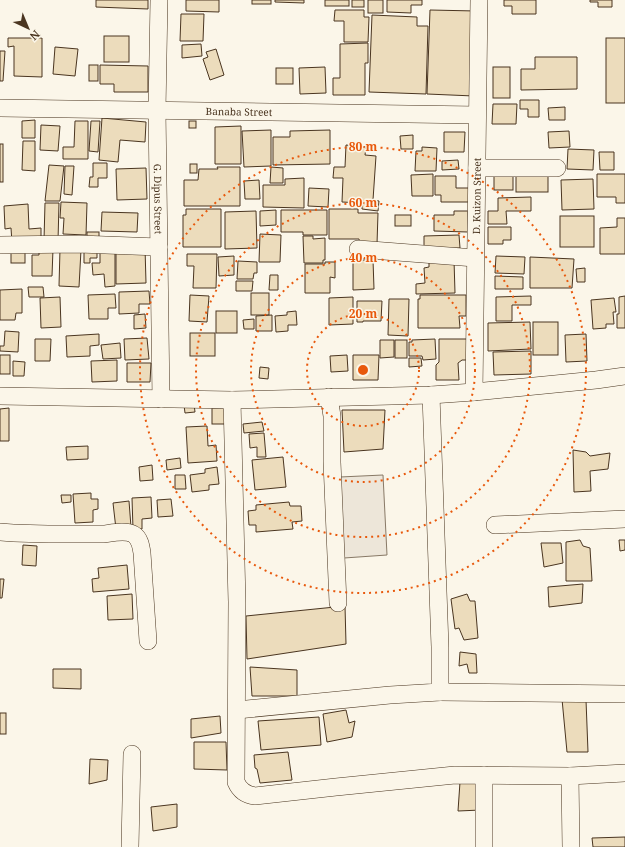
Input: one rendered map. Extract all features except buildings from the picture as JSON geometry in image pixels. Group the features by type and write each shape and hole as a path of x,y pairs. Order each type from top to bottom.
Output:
{"street":[{"name":"G. Dipus Street","path":"159,0 157,110 161,399"},
{"name":"D. Kuizon Street","path":"474,392 479,0"},
{"name":"Banaba Street","path":"0,108 478,115"},
{"path":"477,168 558,168"},
{"path":"0,245 79,244 159,247"},
{"path":"358,249 475,258"},
{"path":"0,396 232,400 431,395 474,392 625,376"},
{"path":"431,395 440,639 440,692"},
{"path":"329,397 332,416 332,462 338,603"},
{"path":"232,400 237,594 236,782 242,791 248,795 256,796 456,775 570,776 625,773"},
{"path":"495,525 625,518"},
{"path":"0,532 24,534 110,534 128,532 134,535 140,541 142,553 148,641"},
{"path":"237,710 390,695 440,692 625,694"},
{"path":"130,847 132,754"},
{"path":"484,775 484,847"},
{"path":"570,776 571,847"}],"shaded area":[{"path":"383,475 387,555 344,558 340,477"}]}
